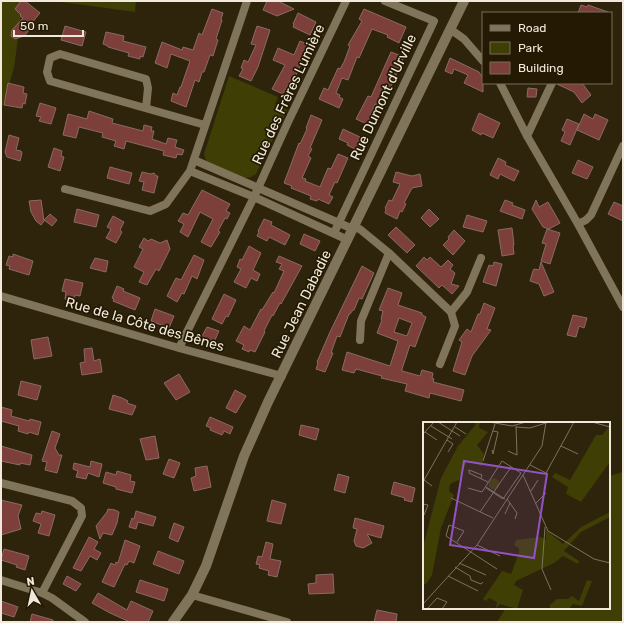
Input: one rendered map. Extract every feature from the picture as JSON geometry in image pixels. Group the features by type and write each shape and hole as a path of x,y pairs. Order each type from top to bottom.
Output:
{"street":[{"path":"65,189 150,211 166,204 190,171 247,1"},
{"name":"Rue des Frères Lumière","path":"179,348 254,197 346,1"},
{"name":"Rue Dumont d'Urville","path":"334,233 434,21 384,1"},
{"name":"Rue Jean Dabadie","path":"173,622 192,595 206,566 244,456 268,402 464,1"},
{"path":"450,29 464,39 482,60"},
{"path":"146,108 148,88 146,79 60,54 50,58 46,72 50,82 205,125"},
{"path":"501,84 527,136 578,224 623,307"},
{"path":"527,136 552,84"},
{"path":"578,224 586,220 591,215 623,146"},
{"path":"194,160 338,223 361,230 389,253 451,312 454,326 440,364"},
{"path":"190,171 254,197 348,240"},
{"path":"360,340 361,321 389,253"},
{"path":"451,312 467,292 481,258"},
{"name":"Rue de la Côte des Bênes","path":"1,296 179,348 282,376"},
{"path":"1,483 72,501 82,508 82,516 42,593"},
{"path":"1,580 42,593 52,598 85,622"},
{"path":"192,595 287,622"}],"green space":[{"path":"1,1 23,1 14,68 1,111"},
{"path":"54,1 136,1 135,12"},
{"path":"229,76 278,97 275,104 287,110 256,174 251,177 244,178 206,161 204,154"},
{"path":"623,472 623,622 497,622 505,609 610,609 610,476"}],"building":[{"path":"21,1 25,1 40,13 31,24 33,26 24,36 15,39 11,36 12,30 23,18 15,9"},
{"path":"267,1 278,1 294,9 277,16 263,10"},
{"path":"581,5 587,7 588,5 608,12 578,12"},
{"path":"212,9 223,13 216,39 218,40 213,56 210,55 199,82 195,80 186,107 171,101 173,93 177,95 181,87 190,61 171,54 167,68 155,63 162,42 182,50 183,47 193,50 199,33 202,35"},
{"path":"364,9 406,27 399,43 387,37 388,35 372,29 359,58 357,57 348,80 342,78 336,93 343,99 339,108 319,99 324,88 328,90 338,68 340,69 344,62 350,46 348,45 362,21 359,19"},
{"path":"298,13 316,22 310,35 293,27"},
{"path":"65,26 86,32 82,46 61,40"},
{"path":"257,26 270,30 258,67 251,81 239,76 243,69 241,68 244,60 248,62 256,45 251,44"},
{"path":"106,32 124,36 123,41 146,47 143,57 140,56 140,59 128,56 129,53 103,44"},
{"path":"300,41 310,45 309,47 312,48 309,56 305,55 293,82 290,81 283,94 272,89 285,65 273,60 278,48 294,55"},
{"path":"391,52 404,57 388,93 385,92 379,106 375,104 367,124 356,119 368,96 371,97"},
{"path":"450,58 479,72 482,76 483,92 464,83 468,75 454,69 452,74 445,71"},
{"path":"8,83 24,87 23,93 27,94 25,104 23,103 22,108 4,105"},
{"path":"557,84 583,84 591,95 582,103 574,92"},
{"path":"528,88 537,89 536,97 527,97"},
{"path":"40,103 56,108 51,124 39,121 41,117 36,116"},
{"path":"89,111 113,119 112,123 143,131 144,125 152,127 151,131 154,131 152,139 166,144 168,138 177,140 175,147 184,150 182,155 177,154 176,158 163,155 164,151 126,141 124,149 114,146 116,141 102,137 103,133 79,127 76,138 63,135 68,114 87,119"},
{"path":"479,113 500,123 493,138 482,133 481,135 472,130"},
{"path":"584,114 593,119 595,114 608,120 599,140 577,130"},
{"path":"311,115 322,120 310,148 312,149 308,156 311,158 302,178 306,179 305,181 320,187 328,168 331,169 338,154 348,158 337,183 335,182 329,195 333,197 329,204 318,199 317,201 310,199 311,196 291,188 292,186 284,183 299,143 300,144 307,129 306,128"},
{"path":"567,119 579,124 570,145 561,141 565,132 562,130"},
{"path":"343,129 360,137 359,141 363,143 359,151 347,145 348,143 339,139"},
{"path":"9,135 19,138 16,150 21,151 22,153 20,161 7,157 5,152"},
{"path":"54,148 62,151 61,156 64,157 60,171 48,167"},
{"path":"498,158 506,162 505,165 519,171 514,181 500,174 498,179 490,175"},
{"path":"578,160 593,167 587,179 572,173"},
{"path":"110,167 132,173 129,184 107,178"},
{"path":"142,172 151,174 154,173 158,176 154,193 142,190 144,182 139,181"},
{"path":"396,172 412,176 420,174 422,186 412,188 404,203 406,204 402,212 400,211 397,219 385,213 385,208 389,200 392,201 400,184 393,182"},
{"path":"202,190 230,204 226,211 230,213 227,219 225,218 218,231 220,232 211,247 201,242 213,219 200,212 188,237 180,232 184,224 178,221 183,213 188,215"},
{"path":"41,200 44,221 41,225 36,221 31,212 29,201"},
{"path":"505,200 513,203 512,205 525,210 522,219 500,211"},
{"path":"536,200 539,207 548,202 560,223 549,229 543,227 532,209"},
{"path":"614,202 623,206 623,221 608,214"},
{"path":"77,209 99,215 96,227 74,222"},
{"path":"429,209 439,219 430,227 421,218"},
{"path":"50,214 57,220 52,226 44,220"},
{"path":"467,215 487,221 483,232 463,227"},
{"path":"113,216 124,222 120,230 122,232 116,243 106,238 111,229 107,227"},
{"path":"264,219 272,222 271,225 290,235 285,245 269,237 267,241 257,236"},
{"path":"396,227 415,245 407,253 388,235"},
{"path":"512,228 514,254 502,256 498,230"},
{"path":"547,229 560,233 550,264 541,261 546,244 542,243"},
{"path":"454,230 465,241 453,255 443,245 449,239 448,237"},
{"path":"304,234 320,241 315,251 300,244"},
{"path":"144,238 148,241 151,239 160,243 167,240 170,249 159,271 156,269 147,285 139,282 144,272 134,267 143,249 139,247"},
{"path":"249,246 261,253 253,270 260,274 257,281 251,278 246,288 234,282 241,269 237,267 240,259 242,260"},
{"path":"13,254 33,261 29,275 9,269 10,266 6,265 9,256 13,257"},
{"path":"194,255 204,260 197,279 192,276 184,294 182,293 177,302 167,296 176,278 181,280"},
{"path":"279,256 302,266 281,304 280,303 273,316 272,315 255,352 250,350 249,352 242,349 244,345 236,341 244,326 250,330 261,309 262,310 273,292 274,293 284,271 279,269 282,264 276,262"},
{"path":"424,257 427,260 430,257 441,267 448,260 453,265 450,269 455,273 451,284 459,286 452,294 442,285 439,288 416,266"},
{"path":"95,258 108,261 106,272 90,268"},
{"path":"494,262 502,264 496,286 483,282 489,265 493,266"},
{"path":"541,262 554,292 544,296 539,284 530,281 534,269 539,270"},
{"path":"362,266 374,273 362,299 359,298 354,310 349,314 340,337 337,336 331,353 333,353 325,372 316,369 317,362 330,332"},
{"path":"65,279 83,283 80,296 75,295 74,301 65,299 66,292 62,291"},
{"path":"117,286 124,289 123,291 140,298 135,310 113,301 114,299 112,298"},
{"path":"388,288 402,293 398,305 422,313 422,315 426,317 415,347 410,345 402,371 420,376 422,370 433,373 433,382 464,390 461,401 430,393 429,398 405,391 407,384 381,378 382,376 356,369 354,373 342,370 347,352 390,366 398,341 377,333 382,320 383,311 379,310","holes":["399,318 412,323 407,336 394,332"]},
{"path":"224,294 236,300 228,317 226,316 222,324 212,319"},
{"path":"484,303 495,308 487,329 491,330 472,356 465,375 453,371 462,342 459,340 467,329 471,332"},
{"path":"155,309 174,316 169,328 151,321"},
{"path":"573,315 587,318 584,328 579,326 576,337 567,335"},
{"path":"207,327 219,331 214,342 202,336"},
{"path":"48,337 52,356 34,359 31,340"},
{"path":"92,348 94,361 100,359 102,372 82,375 80,363 85,362 84,349"},
{"path":"179,374 190,392 176,400 164,383"},
{"path":"21,381 41,386 37,400 18,395"},
{"path":"235,390 246,396 236,413 226,408"},
{"path":"113,395 136,406 132,415 109,409"},
{"path":"1,407 12,410 11,416 29,421 30,419 41,422 38,435 18,431 19,426 1,421"},
{"path":"210,417 233,427 230,434 224,431 222,435 210,430 211,428 206,426"},
{"path":"301,425 319,429 316,440 299,435"},
{"path":"52,431 60,434 55,448 59,455 62,455 57,473 45,470 47,462 42,461"},
{"path":"155,436 159,458 146,460 140,439"},
{"path":"1,446 32,455 30,465 20,463 20,465 1,461"},
{"path":"169,459 180,463 174,478 163,474"},
{"path":"91,461 102,464 99,477 88,473 86,479 76,477 78,471 73,469 74,463 90,467"},
{"path":"207,466 211,487 194,491 191,478 196,476 195,468"},
{"path":"117,471 131,475 130,481 135,482 132,493 116,489 116,487 103,483 106,472 116,475"},
{"path":"338,474 349,477 345,493 334,490"},
{"path":"394,482 415,488 412,502 404,500 405,498 391,494"},
{"path":"1,500 22,505 18,516 21,529 1,535"},
{"path":"272,500 286,504 281,524 267,521"},
{"path":"108,509 119,512 117,523 112,535 103,533 100,539 96,526"},
{"path":"42,511 55,515 49,536 38,533 41,524 33,521 36,513 41,514"},
{"path":"136,511 156,517 153,526 138,522 136,529 129,527 132,518 134,519"},
{"path":"355,518 384,526 381,538 367,534 372,543 363,548 356,546 354,541 357,529 353,528"},
{"path":"174,523 184,527 178,542 169,538"},
{"path":"89,537 98,542 94,549 101,553 97,560 90,556 81,571 73,568"},
{"path":"125,540 140,546 134,563 129,561 127,565 125,564 114,587 102,582 111,563 115,565 116,562 118,563"},
{"path":"266,542 273,544 270,559 281,561 277,577 268,575 269,571 259,568 260,565 256,564 258,556 262,557"},
{"path":"4,549 29,556 25,570 16,567 17,565 1,560"},
{"path":"158,551 184,561 179,574 153,564"},
{"path":"333,574 334,593 309,594 308,584 316,583 316,575"},
{"path":"67,576 81,584 76,591 63,584"},
{"path":"140,580 168,589 164,601 136,592"},
{"path":"98,593 127,610 131,601 153,611 148,622 130,622 92,603"},
{"path":"1,601 18,607 14,617 1,613"},
{"path":"377,610 397,614 396,622 374,622"},
{"path":"32,614 53,620 53,622 30,622"}]}
